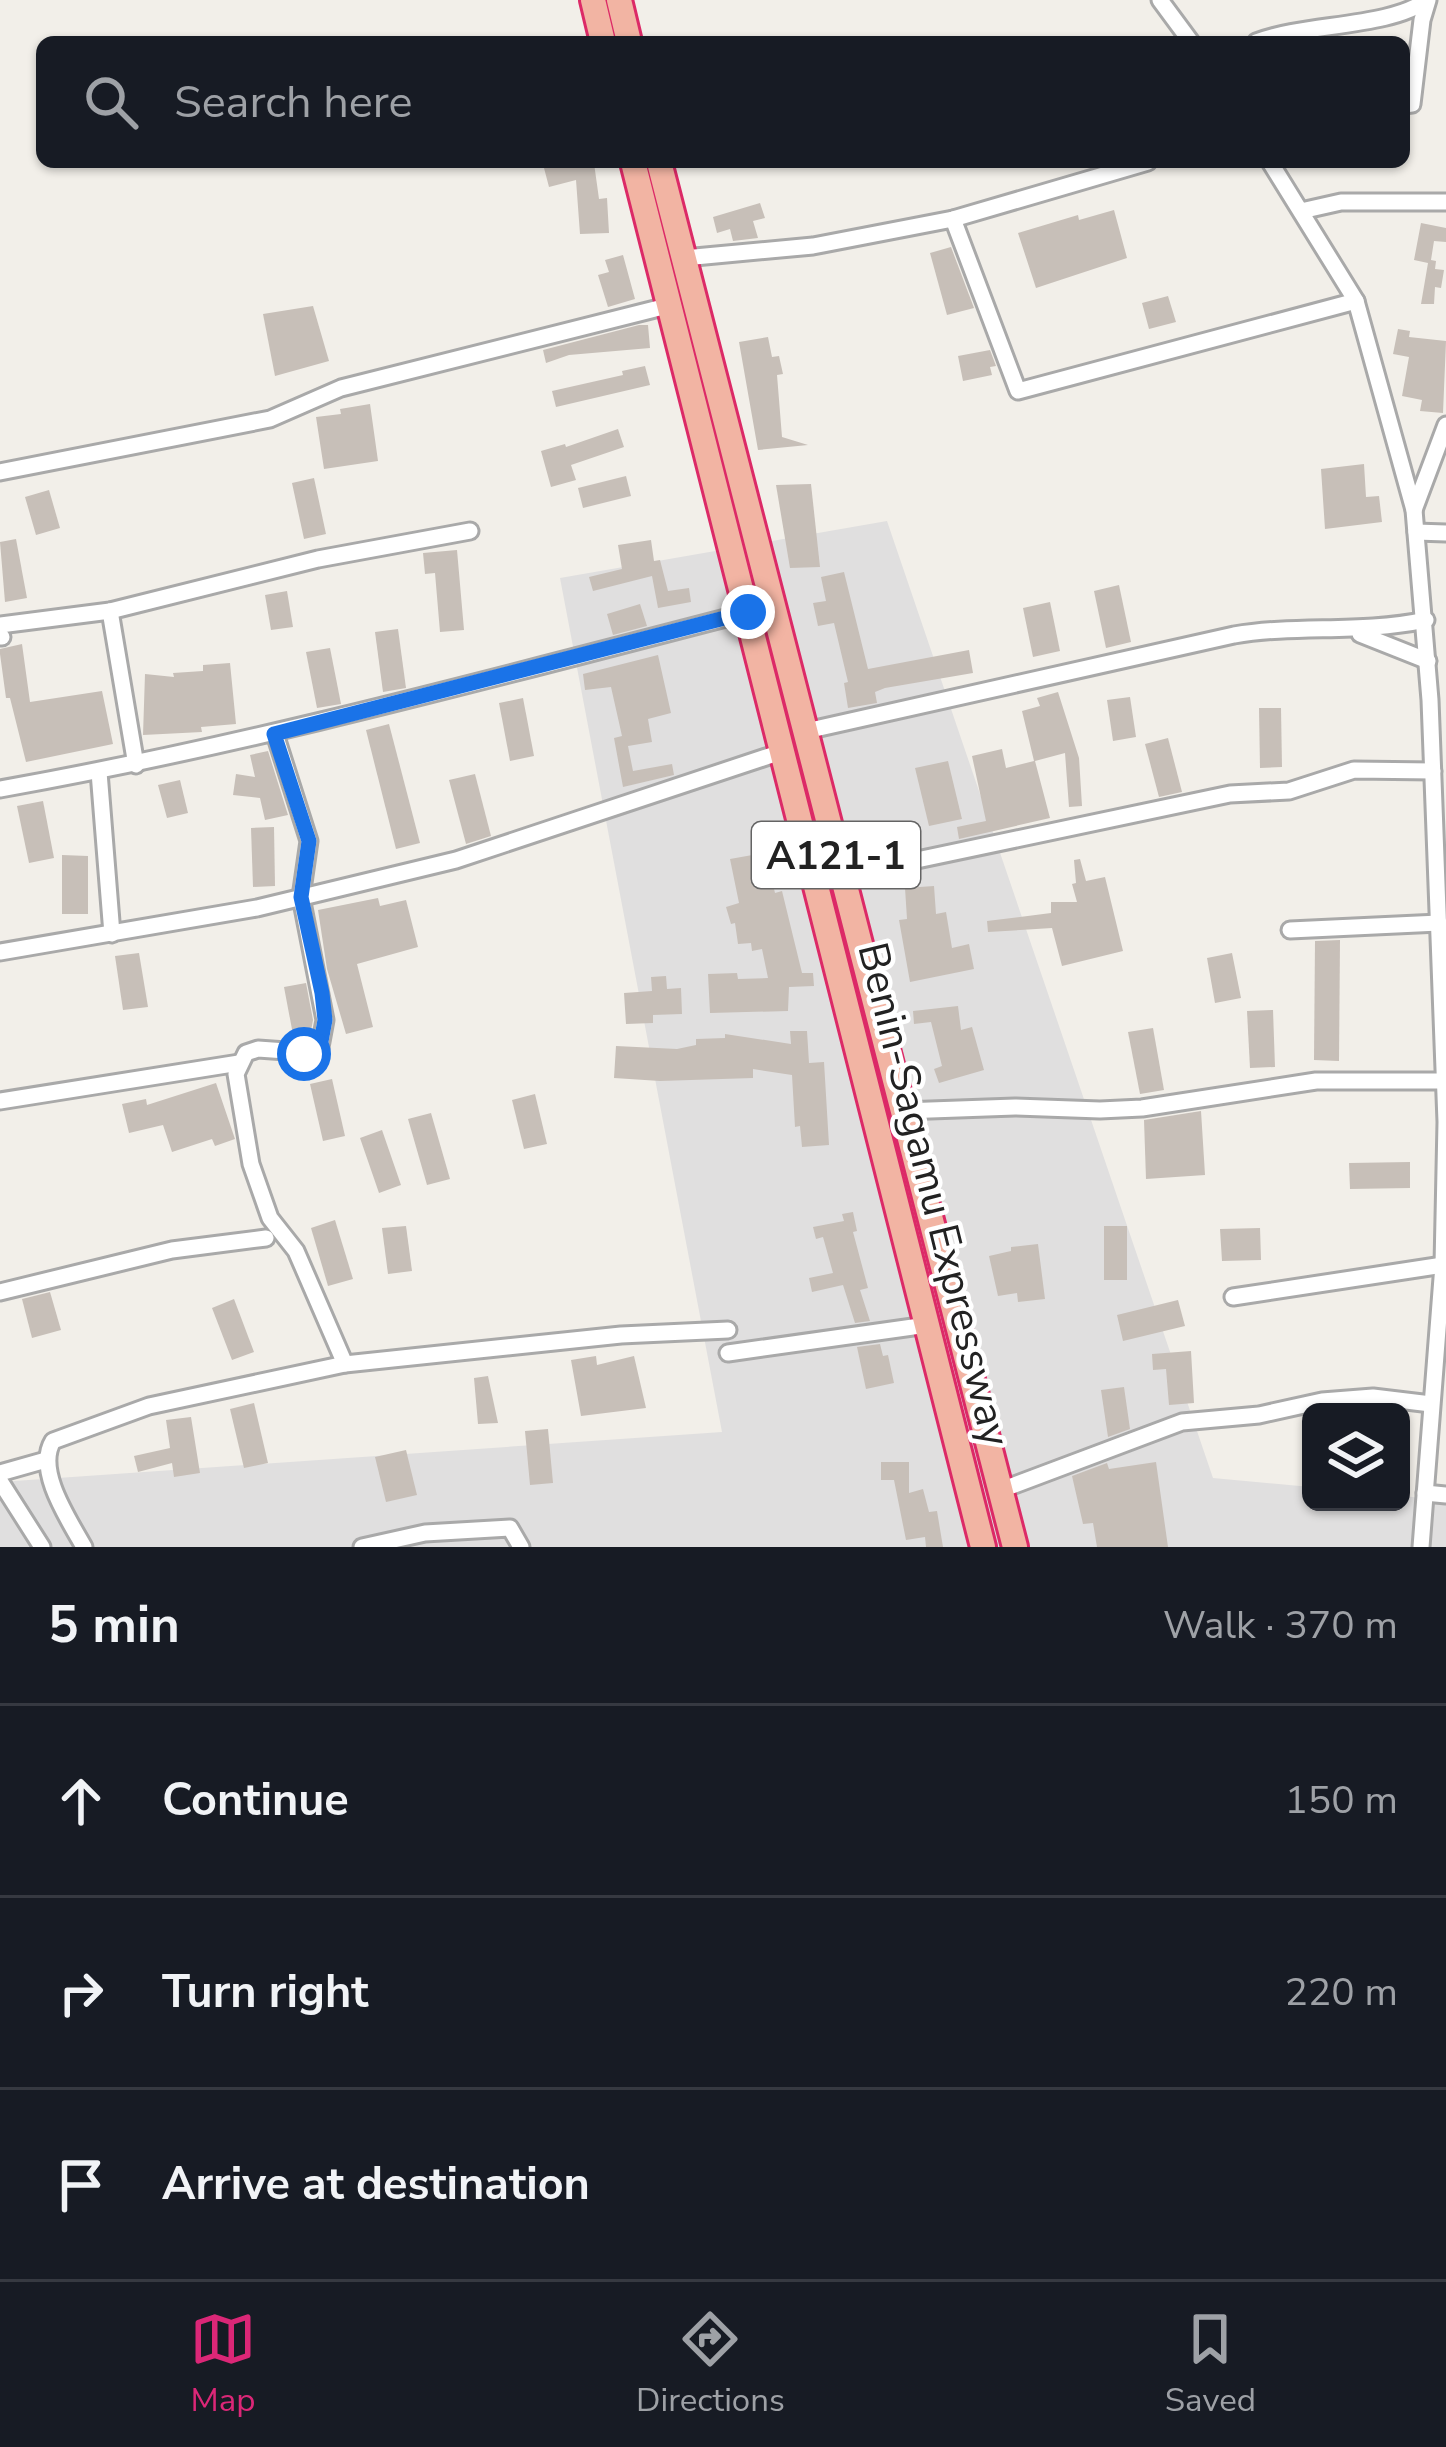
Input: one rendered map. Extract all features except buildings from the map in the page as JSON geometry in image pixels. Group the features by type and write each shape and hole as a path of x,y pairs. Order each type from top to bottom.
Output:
{"highway":[{"path":"593,0 602,36"},
{"path":"619,0 628,36"},
{"name":"Benin-Sagamu Expressway","path":"634,168 983,1547"},
{"name":"A121-1","path":"661,168 1016,1547"}],"street":[{"path":"1160,0 1187,36"},
{"path":"1275,36 1388,16 1428,0"},
{"path":"1410,104 1428,0"},
{"path":"684,258 813,246 953,219 1127,168"},
{"path":"1274,168 1356,301 1414,510 1426,620 1433,771 1440,795 1446,1132 1443,1265 1421,1547"},
{"path":"1301,211 1341,202 1446,202"},
{"path":"953,219 1018,391 1356,301"},
{"path":"0,472 270,418 341,388 667,306"},
{"path":"1414,510 1446,425"},
{"path":"0,625 110,611 318,559 470,531"},
{"path":"1416,532 1446,533"},
{"path":"110,611 136,765"},
{"path":"0,789 274,734 748,612"},
{"path":"806,730 1251,632 1352,631 1426,620"},
{"path":"1352,631 1428,661"},
{"path":"274,734 309,841 301,897 325,1020 320,1047 304,1054 257,1049 246,1053 236,1074 251,1164 269,1218 296,1251 345,1364"},
{"path":"0,952 301,897 456,860 784,751"},
{"path":"841,876 1230,794 1289,791 1354,770 1433,771"},
{"path":"99,772 112,934"},
{"path":"1290,930 1439,923"},
{"path":"0,1102 239,1063"},
{"path":"902,1111 1016,1107 1100,1111 1316,1081 1444,1081"},
{"path":"0,1292 172,1250 266,1238"},
{"path":"1233,1297 1443,1265"},
{"path":"728,1353 927,1325"},
{"path":"84,1547 62,1506 46,1460 53,1441 149,1406 345,1364 621,1335 728,1330"},
{"path":"1001,1490 1183,1422 1373,1396 1431,1404"},
{"path":"42,1547 0,1477 46,1460"},
{"path":"1425,1493 1446,1495"},
{"path":"362,1547 425,1533 510,1528 521,1547"}],"shaded area":[{"path":"887,521 1213,1478 1302,1486 1302,1511 1410,1511 1410,1497 1446,1500 1446,1547 0,1547 0,1482 722,1432 560,578"}],"route":[{"path":"304,1054 320,1047 325,1020 301,897 309,841 274,734 748,612"}]}
